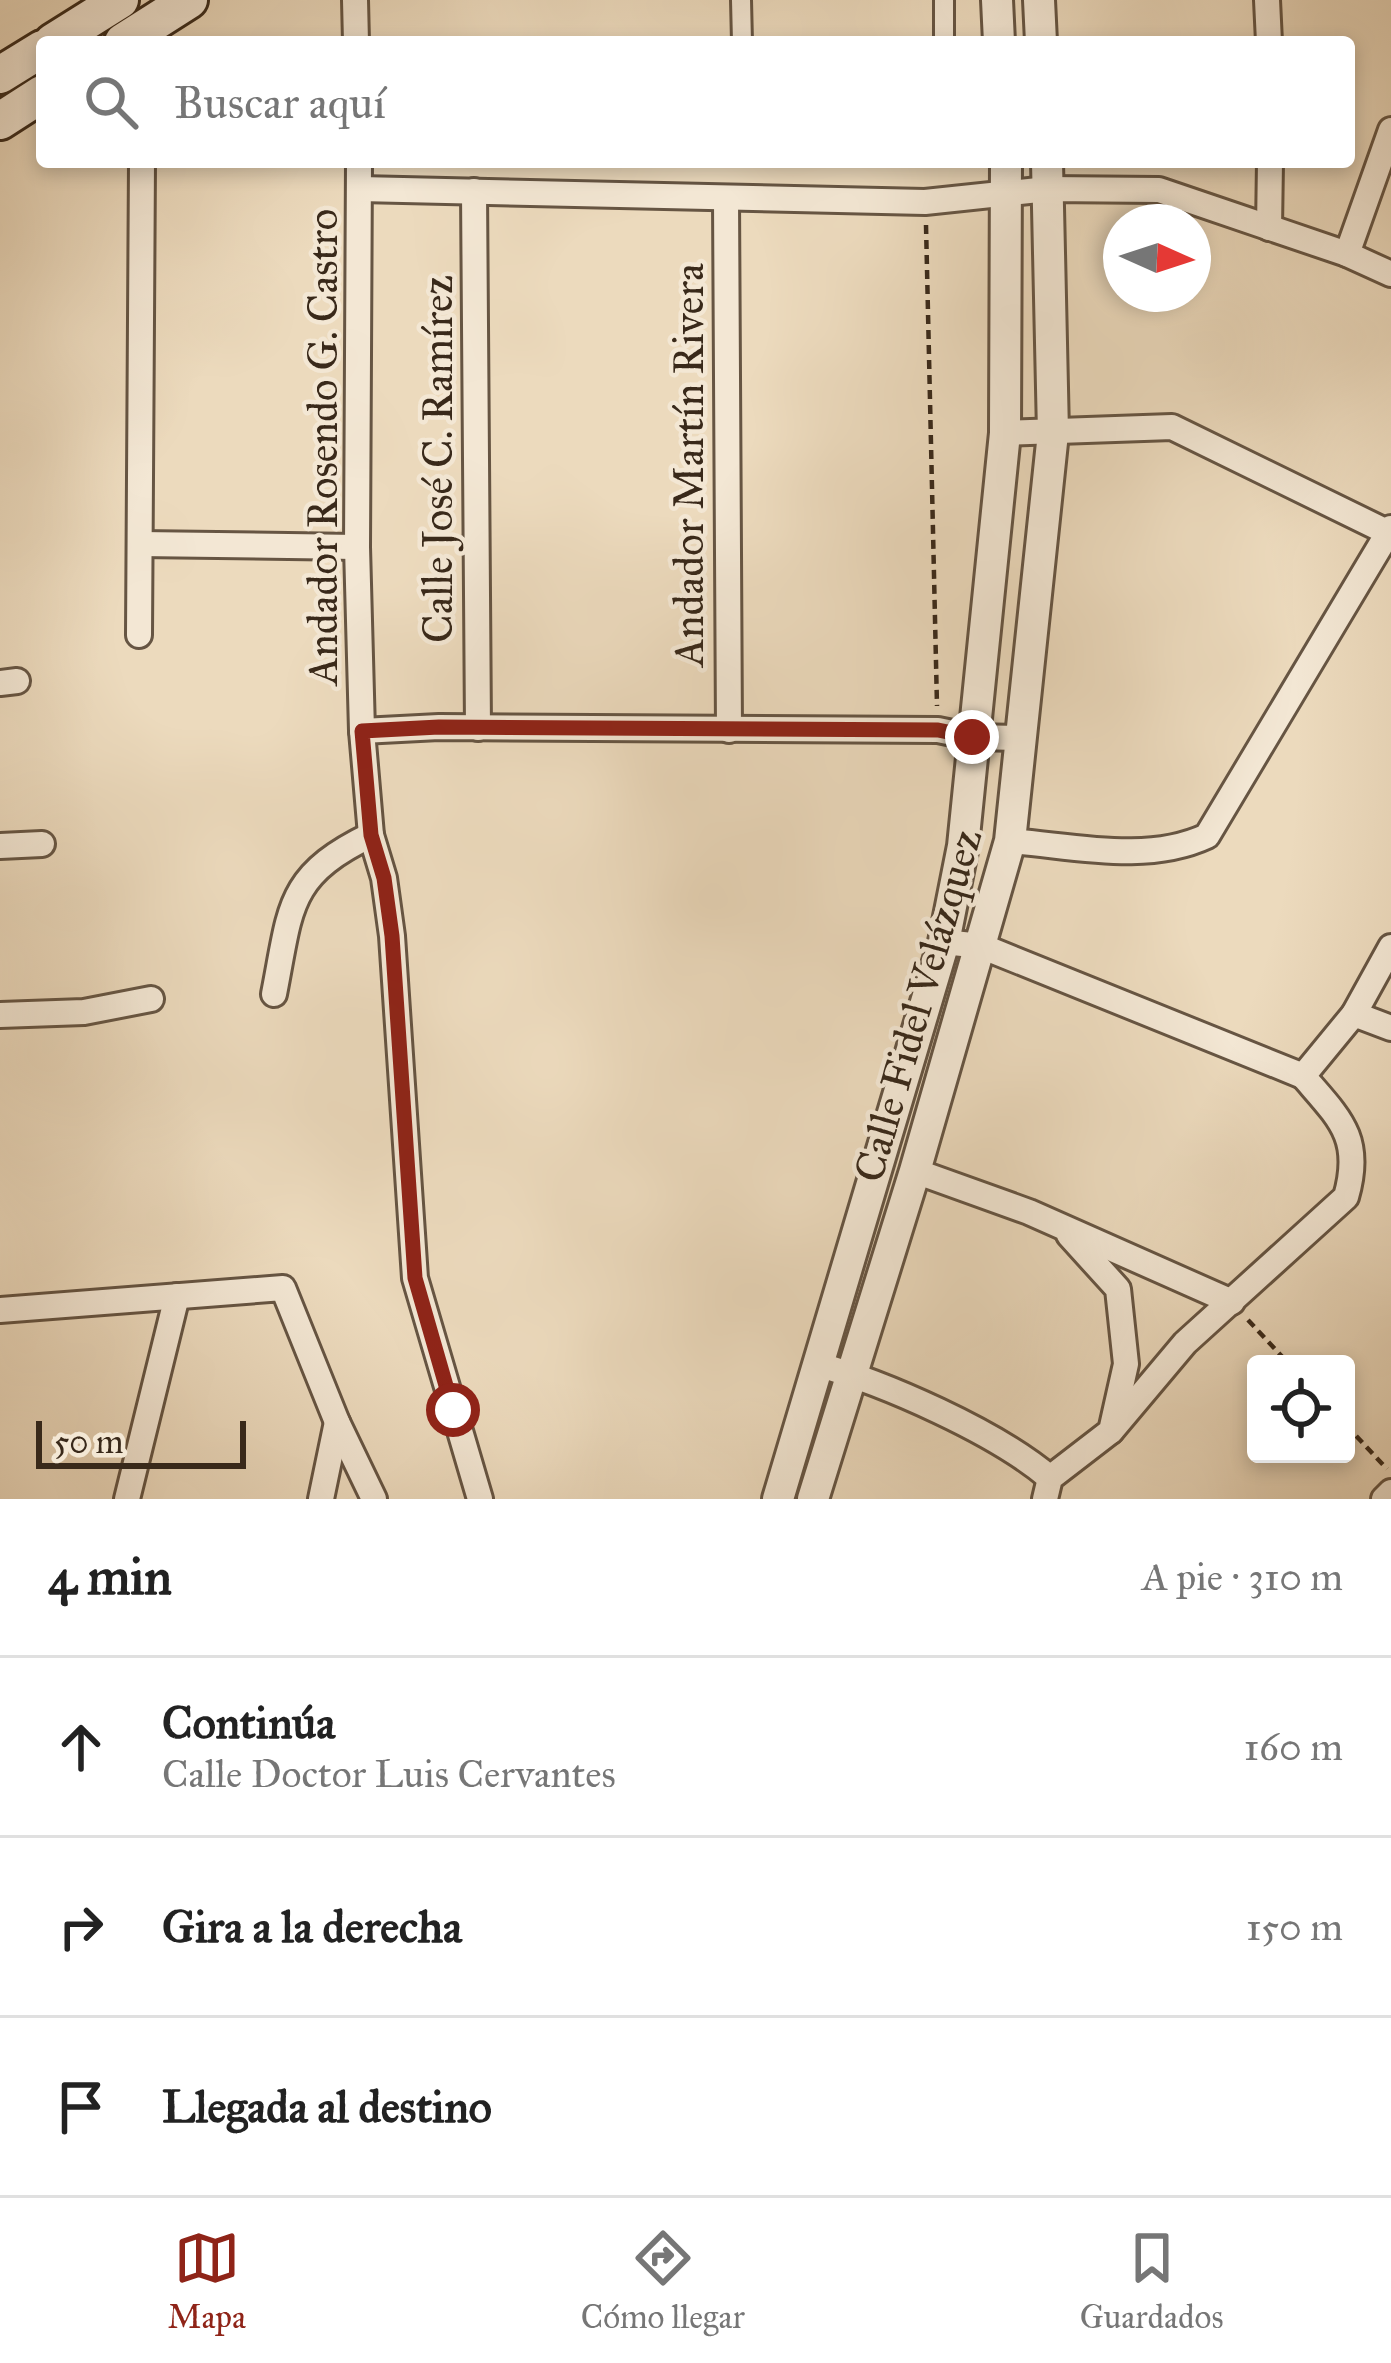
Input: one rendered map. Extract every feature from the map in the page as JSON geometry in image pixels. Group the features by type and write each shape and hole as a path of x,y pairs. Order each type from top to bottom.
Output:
{"main road":[{"path":"139,36 189,0"},
{"path":"61,36 103,4"},
{"path":"0,75 36,53"},
{"path":"0,121 36,98"}],"street":[{"path":"356,0 356,36"},
{"path":"741,0 742,36"},
{"path":"944,0 944,36"},
{"path":"997,0 999,36"},
{"path":"1039,0 1041,36"},
{"path":"1267,0 1269,36"},
{"path":"1347,254 1391,130"},
{"path":"139,635 142,168"},
{"name":"Andador Rosendo G. Castro","path":"359,168 357,547 362,731 371,835 384,878 392,936 415,1278 480,1499"},
{"name":"Calle Fidel Velázquez","path":"778,1499 944,942 962,846 1005,434 1006,168"},
{"path":"1269,228 1270,168"},
{"path":"360,189 925,202 1007,194 1047,176 1159,190 1347,254 1391,274"},
{"name":"Calle Fidel Velázquez","path":"813,1499 915,1171 1010,841 1053,433 1047,176"},
{"name":"Calle José C. Ramírez","path":"474,191 478,728"},
{"name":"Andador Martín Rivera","path":"726,199 728,730"},
{"path":"1005,434 1172,427 1390,532 1207,836 1181,848 1152,852 1010,841"},
{"path":"140,544 357,547"},
{"path":"362,731 938,730 972,737 1021,738"},
{"path":"274,994 294,897 332,854 371,835"},
{"path":"0,845 42,844"},
{"path":"816,1364 854,1374 1017,1450 1048,1489 1111,1431 1185,1343 1346,1197 1355,1163 1340,1118 1303,1076 981,946 944,942"},
{"path":"1303,1076 1354,1014 1391,947"},
{"path":"0,1015 84,1012 152,998"},
{"path":"1354,1014 1391,1028"},
{"path":"915,1171 1064,1228 1232,1303"},
{"path":"1064,1228 1118,1289 1126,1364 1111,1431"},
{"path":"0,1310 284,1288 337,1422 374,1499"},
{"path":"127,1499 177,1296"},
{"path":"321,1499 337,1422"},
{"path":"1384,1499 1391,1492"}],"path":[{"path":"925,202 938,730"},
{"path":"1232,1303 1281,1355"},
{"path":"1355,1435 1391,1473"}],"route":[{"path":"453,1410 415,1278 392,936 384,878 371,835 362,731 439,727 938,730 972,737"}]}
